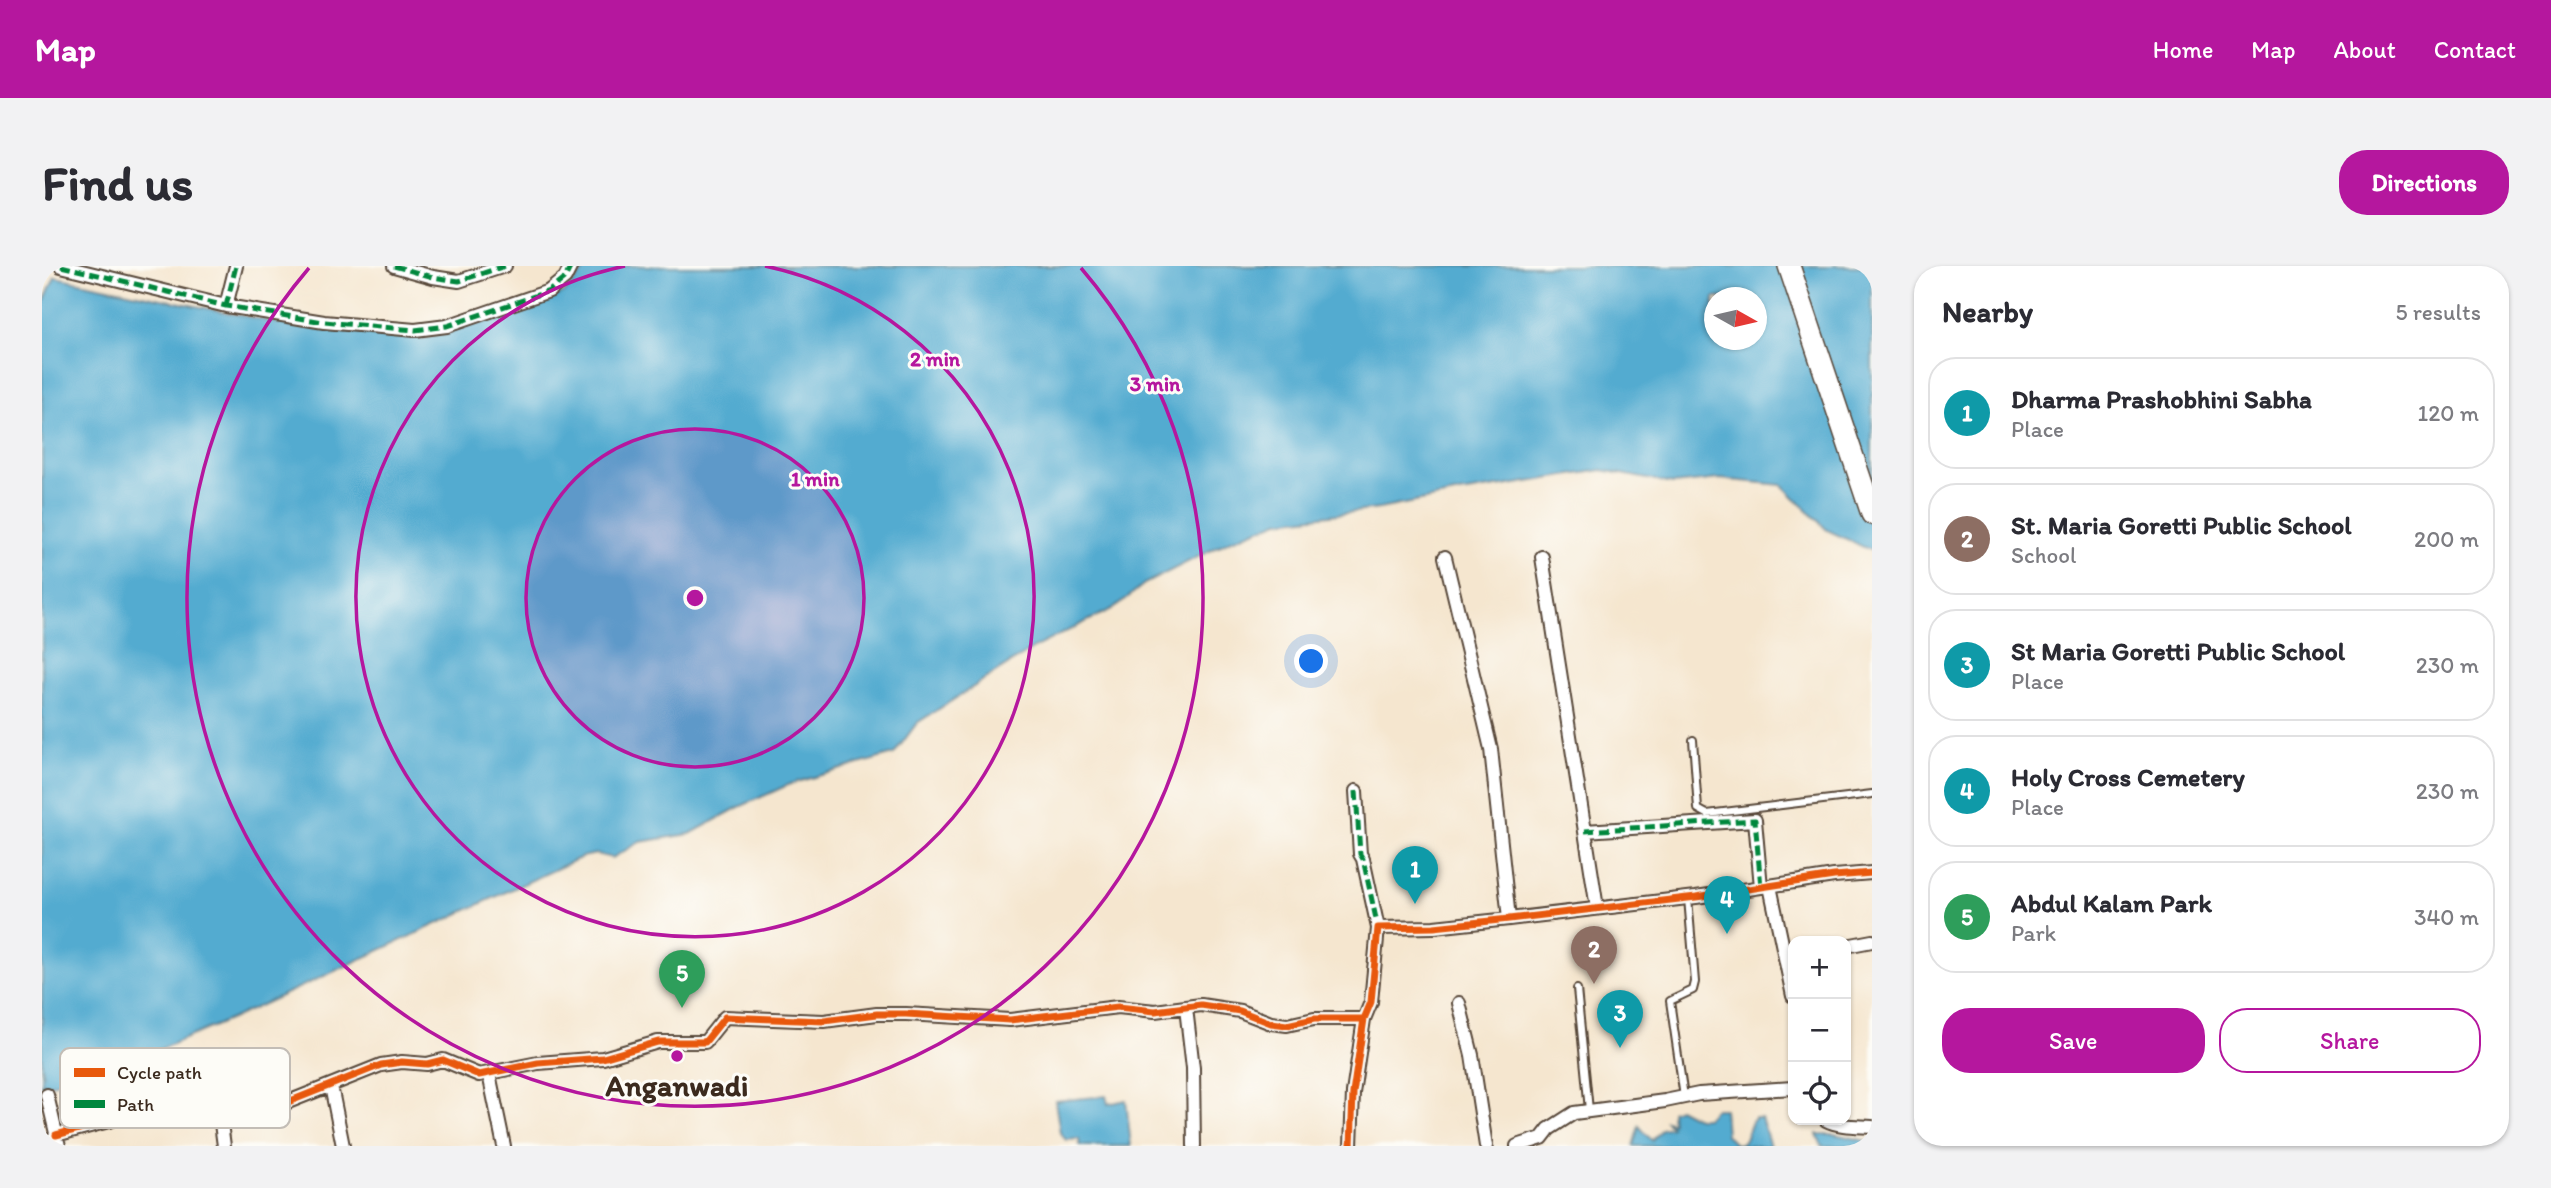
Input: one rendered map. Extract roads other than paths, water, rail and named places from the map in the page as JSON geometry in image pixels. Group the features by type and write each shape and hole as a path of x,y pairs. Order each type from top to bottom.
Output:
{"highway":[{"path":"1789,266 1872,514"}],"street":[{"path":"61,266 226,306 324,322 415,330 458,323 549,290 565,278 571,266"},
{"path":"226,306 236,266"},
{"path":"400,267 433,277 459,281 505,266"},
{"path":"1542,556 1597,908"},
{"path":"1445,557 1491,749 1509,919"},
{"path":"1351,1146 1353,1093 1364,1019 1371,1002 1378,929 1360,854 1356,791"},
{"path":"1585,831 1755,820 1766,886 1788,954"},
{"path":"1378,929 1434,927 1509,919 1872,873"},
{"path":"1851,945 1872,941"},
{"path":"1459,1003 1472,1055 1486,1146"},
{"path":"290,1101 380,1065 402,1062 426,1064 443,1060 479,1075 538,1063 603,1058 658,1042 705,1042 725,1017 824,1021 906,1013 1010,1020 1118,1007 1155,1011 1201,1005 1228,1008 1272,1023 1287,1025 1314,1019 1364,1019"},
{"path":"1186,1009 1193,1068 1194,1146"},
{"path":"488,1074 505,1146"},
{"path":"331,1086 343,1146"},
{"path":"1517,1146 1542,1138 1549,1129 1574,1113 1699,1094 1788,1088"},
{"path":"47,1095 58,1141 91,1128"},
{"path":"1845,1125 1872,1127"},
{"path":"222,1128 224,1146"}],"lane":[{"path":"1693,740 1698,809 1707,814 1872,794"},
{"path":"1684,1097 1670,1001 1693,990 1695,982 1688,898"},
{"path":"1577,989 1589,1110"},
{"path":"42,1139 58,1141"}],"water":[{"path":"588,266 1872,266 1872,551 1827,530 1782,485 1720,479 1673,484 1602,470 1379,509 1279,521 1229,541 1144,584 1116,607 1037,646 917,723 894,754 790,784 737,808 690,834 640,842 612,858 596,854 582,857 163,1048 60,1048 60,1082 42,1087 42,306 55,277 298,327 426,338 564,293"},
{"path":"1106,1096 1108,1104 1126,1100 1131,1146 1080,1146 1079,1139 1066,1140 1060,1133 1055,1101"},
{"path":"1678,1108 1697,1118 1706,1118 1714,1109 1724,1109 1726,1135 1735,1144 1743,1143 1754,1118 1761,1118 1770,1146 1633,1146 1639,1126 1652,1141 1661,1129 1671,1127 1666,1121 1672,1123 1671,1111"},
{"path":"1817,1134 1835,1134 1872,1142 1872,1146 1822,1146"}],"place":[{"name":"Dharma Prashobhini Sabha","path":"1415,904"},
{"name":"Holy Cross Cemetery","path":"1727,934"},
{"name":"St. Maria Goretti Public School","path":"1594,984"},
{"name":"Abdul Kalam Park","path":"682,1008"},
{"name":"St Maria Goretti Public School","path":"1620,1048"},
{"name":"Anganwadi","path":"677,1056"}]}
